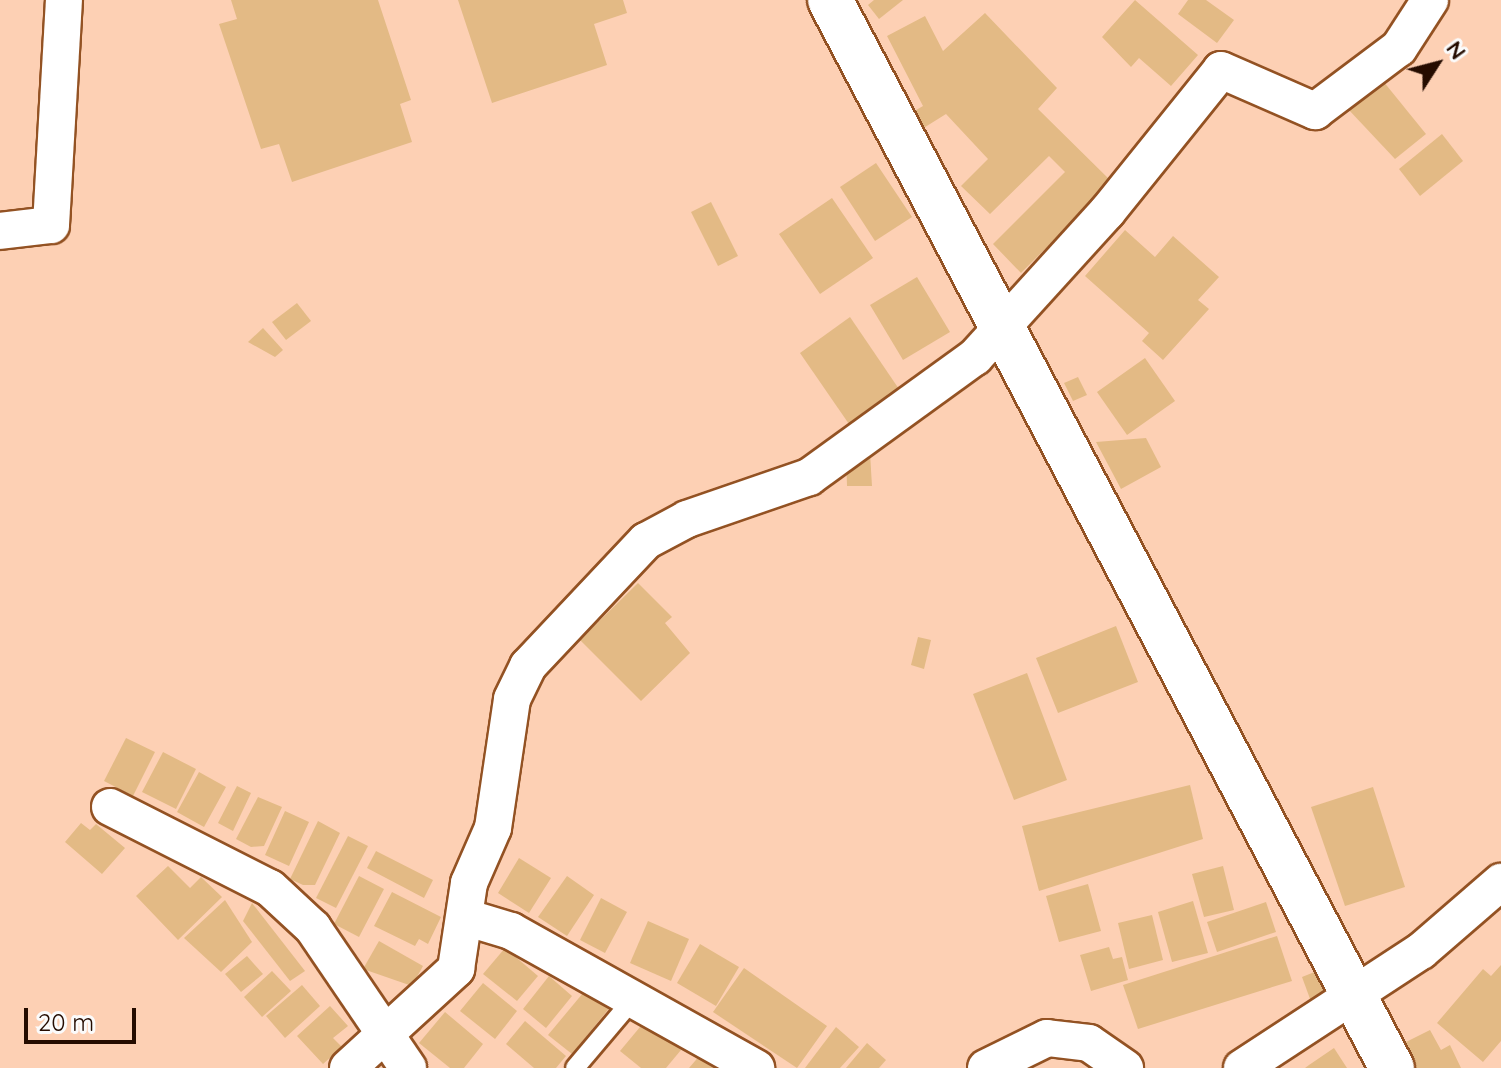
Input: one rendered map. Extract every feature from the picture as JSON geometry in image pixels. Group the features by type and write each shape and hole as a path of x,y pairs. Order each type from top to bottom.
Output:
{"street":[{"path":"0,231 51,225 64,0"},
{"path":"830,0 1006,326 1392,1068"},
{"path":"348,1068 456,969 468,918 469,883 502,783 512,699 528,666 646,541 687,519 809,477 1006,326 1221,70 1315,111 1399,48 1430,0"},
{"path":"110,807 270,888 313,928 382,1034 408,1068"},
{"path":"1242,1068 1356,996 1501,882"},
{"path":"468,918 511,931 636,996 756,1068"},
{"path":"986,1068 1047,1038 1089,1043 1125,1068"}],"lane":[{"path":"575,1068 636,996"}],"building":[{"path":"231,0 378,0 411,100 400,104 412,142 292,182 279,144 261,149 219,24 237,19"},
{"path":"458,0 623,0 627,13 594,24 607,65 492,103"},
{"path":"874,0 903,0 879,19 868,5"},
{"path":"1135,0 1198,55 1171,86 1139,58 1131,67 1102,37"},
{"path":"1188,0 1206,0 1234,20 1217,43 1178,14"},
{"path":"985,13 1057,88 1038,109 1112,182 1021,273 993,244 1065,172 1049,156 990,214 961,186 988,159 946,114 922,129 911,113 923,106 887,36 925,16 943,51"},
{"path":"1383,81 1426,134 1395,159 1348,109"},
{"path":"1442,134 1463,161 1420,196 1399,169"},
{"path":"876,163 912,217 875,241 840,187"},
{"path":"832,198 873,258 820,294 779,234"},
{"path":"711,202 738,256 718,266 691,212"},
{"path":"1125,230 1155,257 1173,236 1219,277 1198,300 1209,309 1163,360 1142,341 1149,333 1085,276"},
{"path":"917,277 950,332 903,360 870,305"},
{"path":"297,303 311,321 286,340 272,322"},
{"path":"850,317 901,392 851,427 800,353"},
{"path":"263,328 283,350 275,357 248,342"},
{"path":"1145,358 1175,401 1127,435 1097,392"},
{"path":"1078,377 1087,395 1073,401 1064,383"},
{"path":"1146,438 1161,467 1121,489 1096,442"},
{"path":"870,453 872,486 847,486 846,454"},
{"path":"638,583 672,617 665,623 690,653 641,701 580,640"},
{"path":"1116,626 1138,682 1058,713 1036,658"},
{"path":"918,637 931,640 924,669 911,665"},
{"path":"1027,673 1067,780 1014,800 973,694"},
{"path":"126,738 155,752 133,796 104,781"},
{"path":"163,752 196,769 176,809 142,792"},
{"path":"199,772 226,787 204,827 177,812"},
{"path":"1190,785 1203,839 1039,891 1022,826"},
{"path":"237,786 251,793 233,831 218,823"},
{"path":"1373,787 1405,887 1345,906 1311,807"},
{"path":"258,797 282,807 264,846 251,847 236,839"},
{"path":"285,811 309,822 289,866 265,855"},
{"path":"318,821 340,833 315,885 303,885 290,879"},
{"path":"81,823 90,830 96,824 125,848 102,874 65,842"},
{"path":"348,836 368,846 336,908 316,898"},
{"path":"376,851 433,880 424,898 367,868"},
{"path":"519,858 551,878 529,913 498,893"},
{"path":"168,866 190,888 201,877 222,897 178,940 136,896"},
{"path":"1223,866 1234,910 1204,917 1192,874"},
{"path":"359,876 384,889 359,937 334,924"},
{"path":"567,876 594,895 567,936 538,917"},
{"path":"1088,884 1101,931 1059,942 1046,896"},
{"path":"392,892 441,917 428,944 419,939 415,946 374,926"},
{"path":"601,898 627,912 605,953 580,940"},
{"path":"225,900 252,942 221,972 184,938"},
{"path":"1193,901 1208,953 1172,962 1158,912"},
{"path":"1266,902 1276,932 1217,952 1207,922"},
{"path":"252,903 305,971 290,981 243,921"},
{"path":"1152,915 1163,960 1129,969 1118,923"},
{"path":"648,921 689,939 671,981 630,963"},
{"path":"1277,936 1292,981 1138,1029 1123,985"},
{"path":"379,941 423,966 412,986 363,969"},
{"path":"700,944 739,967 716,1006 677,983"},
{"path":"1109,947 1113,959 1122,957 1128,980 1091,991 1080,955"},
{"path":"505,948 538,976 517,1001 483,974"},
{"path":"247,956 263,974 241,992 225,974"},
{"path":"1501,965 1501,1041 1483,1062 1437,1023 1483,969 1491,976"},
{"path":"744,968 827,1026 797,1068 713,1012"},
{"path":"272,971 291,991 262,1017 244,997"},
{"path":"1317,971 1328,1002 1313,1007 1302,977"},
{"path":"549,976 572,996 546,1028 523,1009"},
{"path":"483,983 517,1011 495,1039 460,1011"},
{"path":"302,985 320,1006 285,1038 266,1016"},
{"path":"588,987 611,1006 572,1054 548,1035"},
{"path":"330,1006 348,1026 333,1038 342,1047 323,1064 297,1036"},
{"path":"445,1012 483,1044 464,1068 450,1068 419,1043"},
{"path":"525,1021 566,1056 556,1068 534,1068 506,1044"},
{"path":"645,1021 681,1050 666,1068 641,1068 620,1051"},
{"path":"836,1027 859,1047 840,1068 805,1068"},
{"path":"1430,1030 1441,1050 1450,1045 1461,1068 1414,1068 1402,1044"},
{"path":"867,1043 886,1060 879,1068 846,1068"},
{"path":"1334,1048 1347,1068 1305,1068 1309,1065"},
{"path":"701,1054 717,1068 689,1068"}]}
